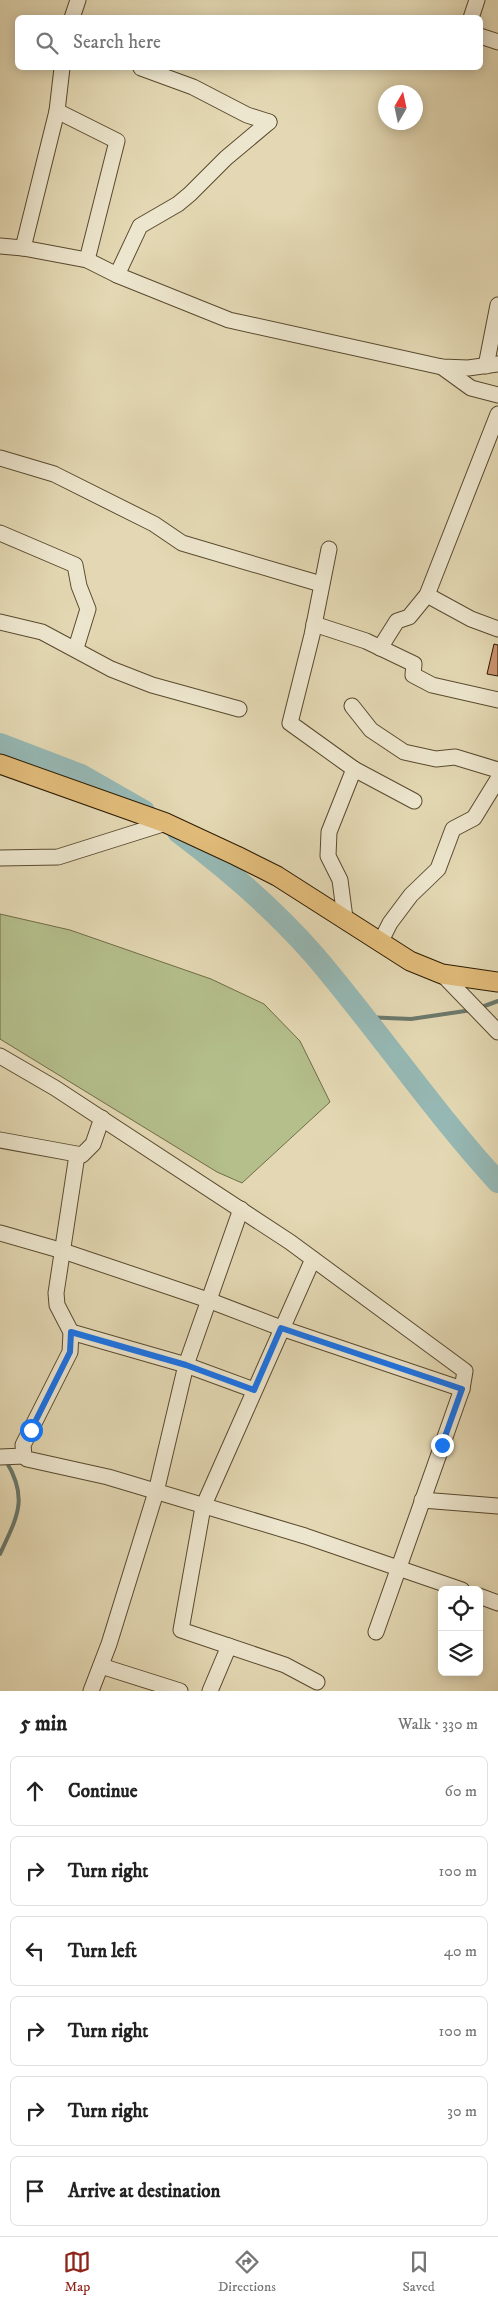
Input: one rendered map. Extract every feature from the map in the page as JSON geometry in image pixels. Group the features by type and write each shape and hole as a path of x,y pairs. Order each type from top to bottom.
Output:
{"main road":[{"path":"0,764 166,823 277,876 410,961 442,974 498,982"}],"street":[{"path":"73,15 78,0"},
{"path":"472,15 477,0"},
{"path":"483,37 498,42"},
{"path":"23,248 57,111 62,70"},
{"path":"117,275 140,226 178,204 226,158 269,122 248,115 193,86 147,70"},
{"path":"57,111 116,141 87,260"},
{"path":"0,246 23,248 87,260 117,275 229,320 442,368 492,365 498,305"},
{"path":"442,368 471,388 498,396"},
{"path":"380,648 396,621 409,617 427,595 498,414"},
{"path":"0,458 54,474 154,524 182,543 321,584"},
{"path":"0,533 75,565 79,586 88,609 76,648"},
{"path":"329,549 314,624 290,722 354,769 414,801"},
{"path":"427,595 472,619 498,629"},
{"path":"0,622 42,632 76,648 112,669 152,685 239,709"},
{"path":"314,624 380,648 414,664 413,675 432,684 498,700"},
{"path":"352,706 371,730 404,752 436,758 455,757 498,770"},
{"path":"345,918 340,880 328,856 329,832 354,769"},
{"path":"381,942 390,923 411,895 438,869 453,828 474,818 498,780"},
{"path":"0,858 58,857 166,823"},
{"path":"442,974 498,1032"},
{"path":"0,1056 56,1088 313,1258 465,1371 462,1389 376,1632"},
{"path":"0,1140 82,1155 90,1150 102,1118"},
{"path":"24,1456 23,1445 70,1352 71,1332 57,1305 77,1155"},
{"path":"91,1691 101,1666 156,1492 186,1365 240,1209"},
{"path":"0,1233 63,1251 208,1300 281,1328 462,1389"},
{"path":"313,1258 203,1507 181,1630 284,1665 317,1682"},
{"path":"71,1332 186,1365 254,1390"},
{"path":"0,1457 24,1456 27,1459 108,1477 305,1536 451,1586"},
{"path":"422,1500 498,1506"},
{"path":"483,1597 498,1603"},
{"path":"210,1691 229,1646"},
{"path":"101,1666 180,1691"}],"green space":[{"path":"0,914 70,930 211,979 264,1004 300,1041 330,1102 242,1183 217,1172 0,1039"}],"building":[{"path":"494,644 498,645 498,676 487,674"}],"waterway":[{"path":"0,744 81,775 144,811"},
{"path":"178,832 250,890 300,939 338,984 450,1127 498,1182"},
{"path":"479,1008 498,1001"},
{"path":"364,1017 411,1019 472,1010"},
{"path":"0,1554 15,1518 19,1497 13,1474 6,1461"}],"route":[{"path":"31,1430 70,1352 72,1343 71,1332 186,1365 254,1390 281,1328 462,1389 442,1445"}]}
